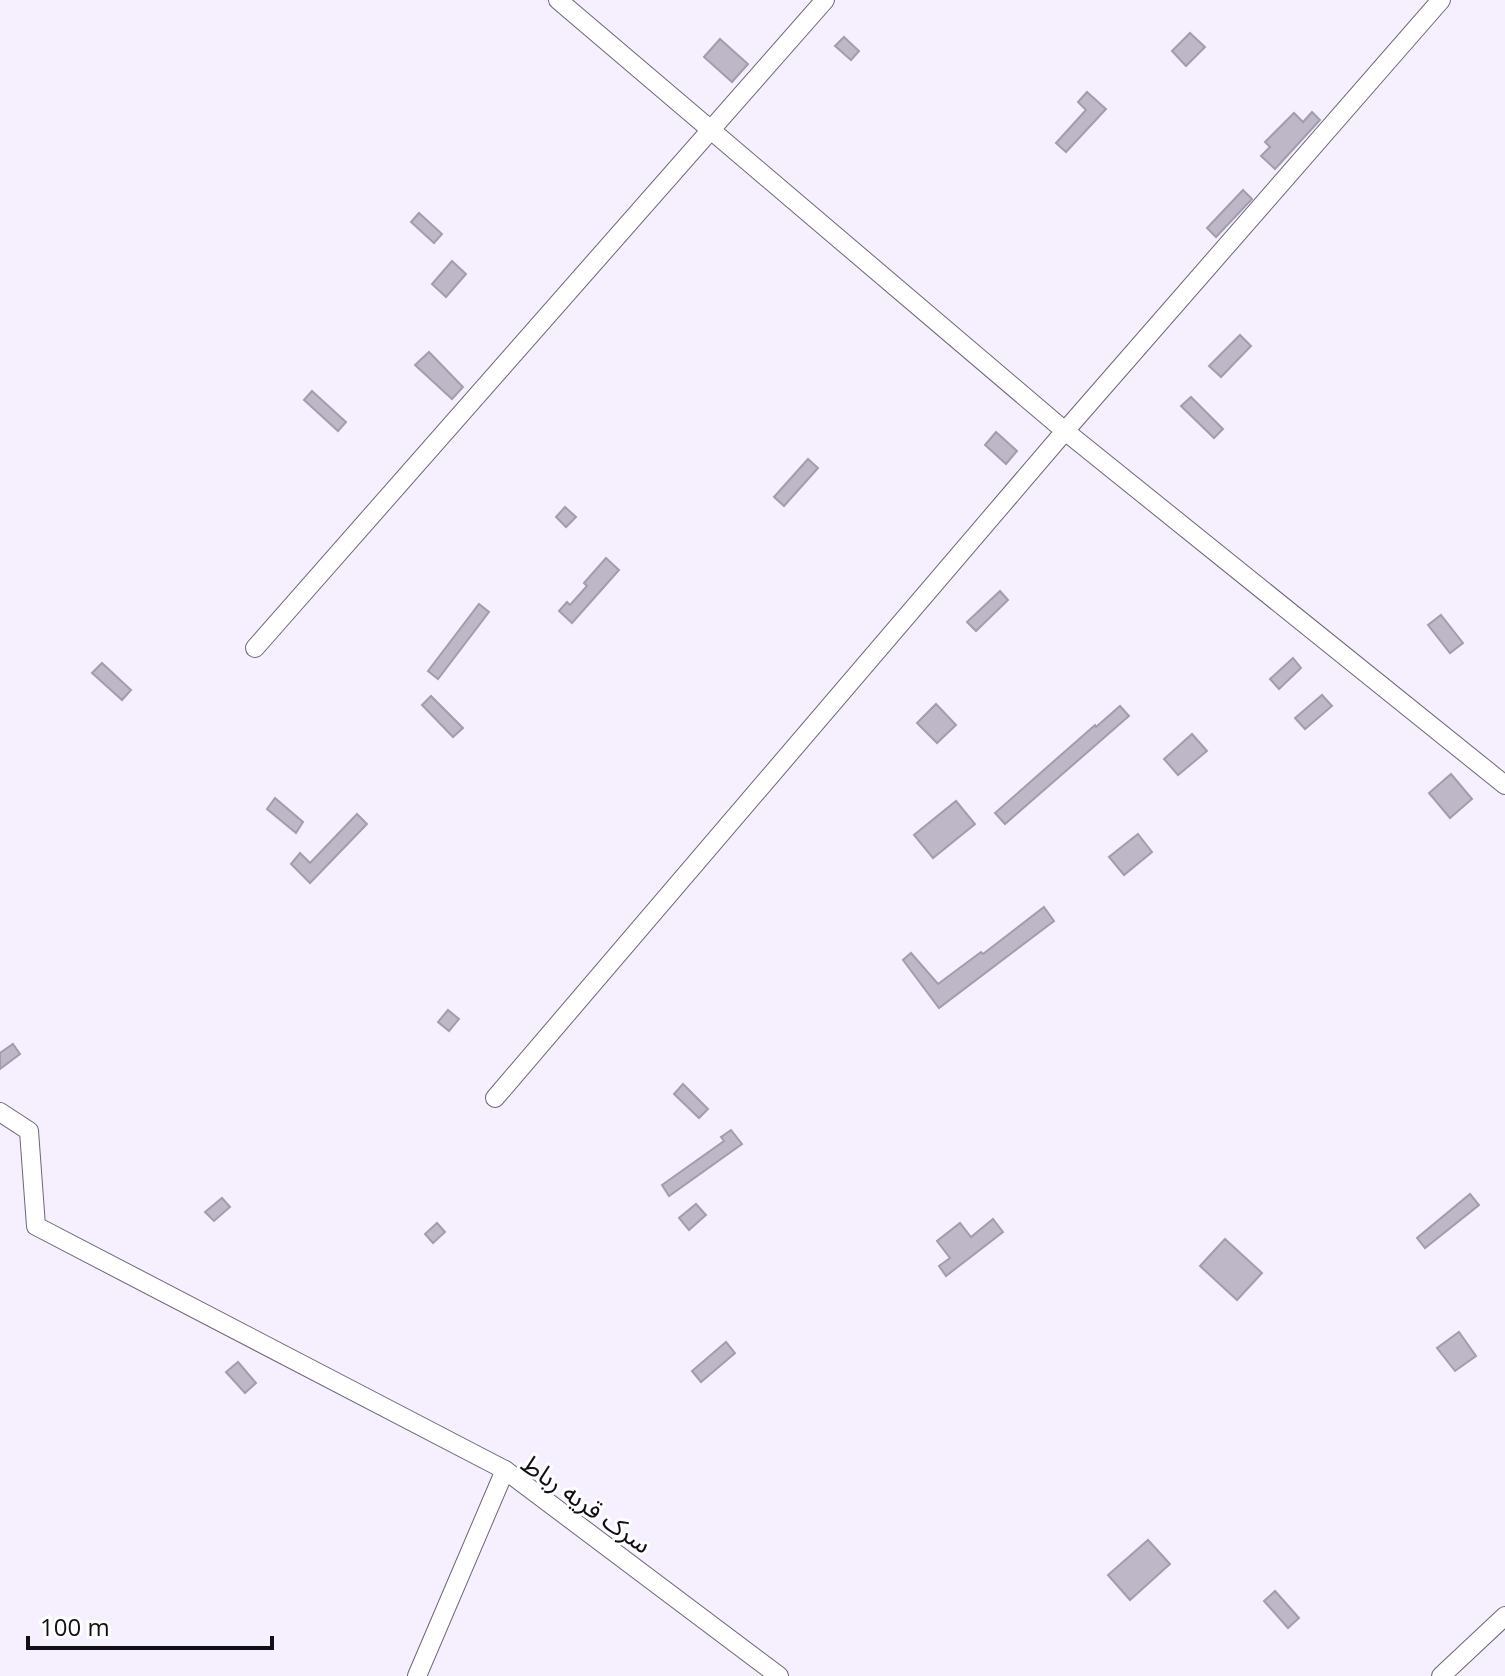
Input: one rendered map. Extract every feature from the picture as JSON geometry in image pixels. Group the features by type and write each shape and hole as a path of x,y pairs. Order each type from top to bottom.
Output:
{"street":[{"path":"558,0 1065,431 1505,785"},
{"path":"255,648 825,0"},
{"path":"495,1098 1065,431 1441,0"},
{"path":"0,1112 29,1131 36,1226 505,1470"},
{"name":"سرک قریه رباط","path":"417,1676 505,1470 779,1676"},
{"path":"1441,1676 1505,1616"}],"building":[{"path":"1190,33 1205,47 1186,66 1172,51"},
{"path":"844,37 859,51 851,60 835,46"},
{"path":"720,39 748,64 732,82 704,57"},
{"path":"1087,92 1106,109 1066,152 1056,143 1086,110 1078,102"},
{"path":"1312,112 1320,120 1275,169 1261,156 1270,147 1265,142 1294,113 1303,122"},
{"path":"1243,190 1252,199 1216,237 1207,228"},
{"path":"419,213 442,234 434,243 411,222"},
{"path":"452,261 466,274 446,297 432,284"},
{"path":"1240,335 1251,346 1221,377 1209,366"},
{"path":"429,352 463,387 452,399 415,365"},
{"path":"312,391 346,422 338,431 304,400"},
{"path":"1191,397 1223,429 1214,438 1181,406"},
{"path":"996,432 1017,451 1006,464 985,445"},
{"path":"808,459 818,468 784,506 774,497"},
{"path":"565,507 576,517 566,527 556,517"},
{"path":"606,558 619,570 572,623 559,611 567,602 570,605 587,586 584,583"},
{"path":"1000,591 1008,600 976,631 967,622"},
{"path":"479,604 489,612 438,679 428,671"},
{"path":"1441,615 1463,643 1450,653 1428,625"},
{"path":"1293,658 1301,668 1279,689 1270,679"},
{"path":"102,663 131,690 122,700 92,673"},
{"path":"1322,695 1332,706 1305,729 1295,718"},
{"path":"431,696 463,728 453,737 422,705"},
{"path":"936,704 956,725 937,743 917,723"},
{"path":"1120,706 1129,716 1005,824 995,813"},
{"path":"1192,734 1207,751 1178,775 1164,759"},
{"path":"1451,774 1472,799 1450,818 1429,793"},
{"path":"275,798 303,822 296,833 267,809"},
{"path":"956,801 975,824 933,858 914,835"},
{"path":"357,814 367,824 310,883 291,864 300,853 310,863"},
{"path":"1138,834 1152,852 1124,875 1109,857"},
{"path":"1044,907 1054,921 939,1008 903,960 911,953 938,984"},
{"path":"448,1010 459,1019 449,1031 438,1022"},
{"path":"13,1044 20,1054 0,1069 0,1053"},
{"path":"683,1084 708,1109 699,1118 674,1094"},
{"path":"731,1130 742,1144 669,1196 662,1185 724,1141 721,1137"},
{"path":"1470,1194 1479,1205 1425,1248 1417,1238"},
{"path":"222,1198 230,1207 214,1221 205,1212"},
{"path":"696,1204 706,1215 689,1230 679,1218"},
{"path":"993,1219 1003,1232 946,1276 939,1266 950,1258 937,1241 960,1223 971,1237"},
{"path":"437,1223 445,1232 433,1243 425,1234"},
{"path":"1225,1239 1262,1273 1237,1300 1200,1266"},
{"path":"1459,1332 1476,1356 1455,1371 1437,1348"},
{"path":"726,1342 735,1353 701,1382 692,1371"},
{"path":"238,1362 256,1383 245,1393 226,1372"},
{"path":"1148,1540 1170,1564 1130,1600 1108,1575"},
{"path":"1275,1591 1299,1618 1288,1628 1264,1601"}]}
